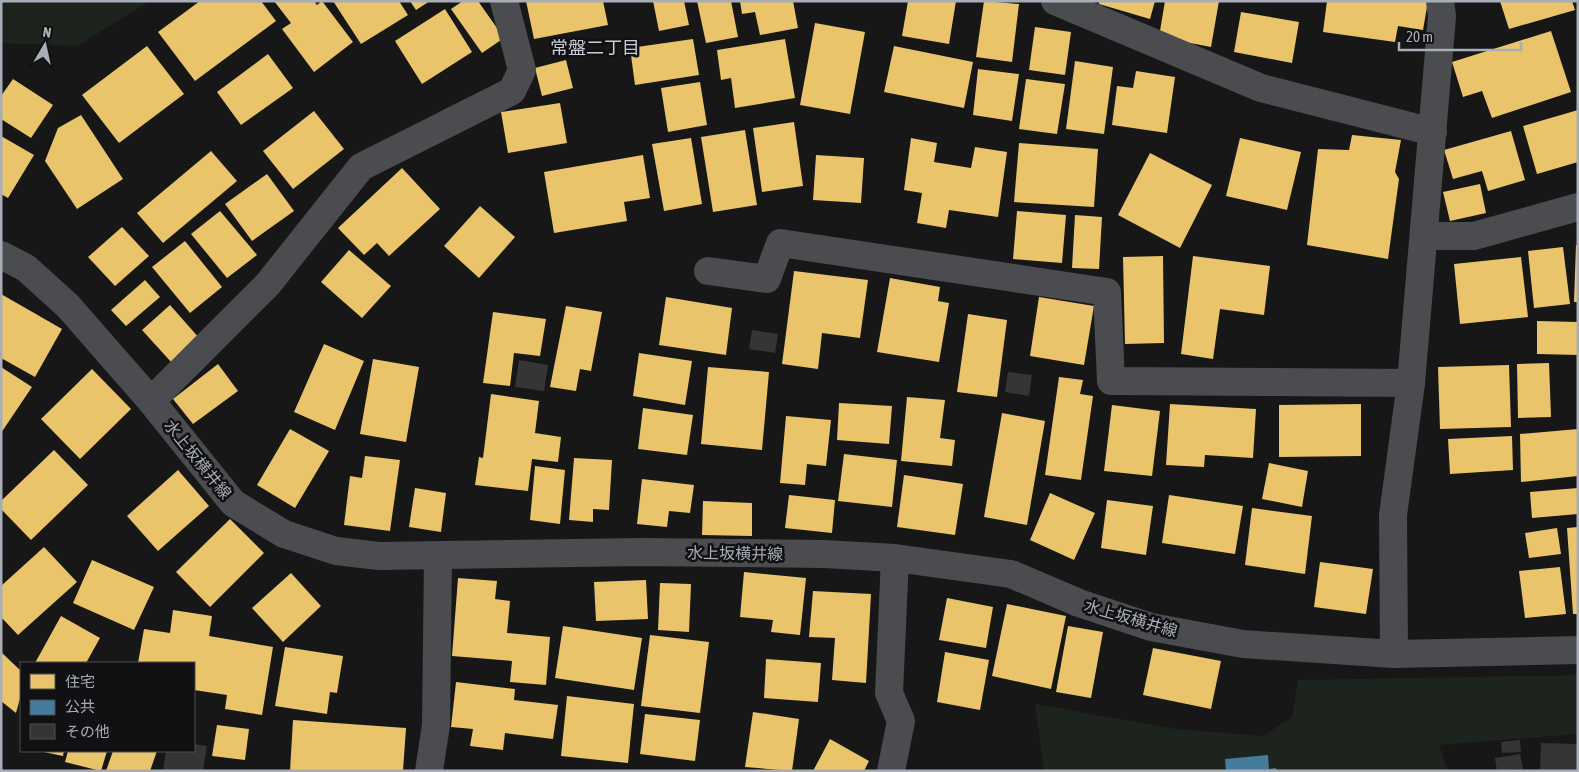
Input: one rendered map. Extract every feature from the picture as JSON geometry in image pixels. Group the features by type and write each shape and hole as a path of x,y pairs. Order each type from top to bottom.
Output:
{"street":[{"path":"151,401 268,284 361,167 512,91 522,70 504,1"},
{"path":"1055,1 1261,88 1433,132"},
{"path":"1394,654 1393,515 1411,383 1442,16 1440,1"},
{"path":"1424,236 1474,236 1578,207"},
{"path":"708,271 767,279 780,243 1107,292 1111,381 1411,383"},
{"name":"水上坂横井線","path":"1,255 26,268 68,306 151,401 233,503 284,534 336,551 379,556 640,552 824,554 895,558 1011,574 1079,603 1151,627 1243,644 1394,654 1578,650"},
{"path":"429,771 436,725 438,556"},
{"path":"891,771 901,721 889,693 895,558"}],"shaded area":[{"path":"1,1 150,1 77,46 1,43"},
{"path":"1578,675 1578,734 1439,745 1448,771 1044,771 1035,704 1176,729 1263,736 1292,717 1298,680"}],"building: 住宅":[{"path":"200,1 261,1 276,21 195,81 158,32"},
{"path":"274,1 314,1 317,5 322,1 353,42 314,72 282,29 291,23"},
{"path":"333,1 399,1 408,15 361,44"},
{"path":"410,1 430,1 416,10"},
{"path":"463,1 478,1 504,38 482,53 451,9"},
{"path":"526,1 603,1 608,25 534,39"},
{"path":"653,1 684,1 689,25 659,31"},
{"path":"697,1 731,1 738,37 706,43"},
{"path":"740,1 793,1 798,28 760,35 755,12 742,14"},
{"path":"908,1 956,1 949,44 902,36"},
{"path":"984,1 1019,4 1012,62 976,57"},
{"path":"1099,1 1155,1 1150,19 1099,4"},
{"path":"1165,1 1219,1 1211,47 1159,37"},
{"path":"1327,1 1428,1 1423,30 1398,26 1395,42 1323,32"},
{"path":"1500,1 1572,1 1575,10 1509,29"},
{"path":"445,9 472,52 422,84 395,41"},
{"path":"1241,12 1299,22 1292,63 1234,52"},
{"path":"815,23 865,32 850,114 800,105"},
{"path":"1035,27 1071,32 1065,75 1029,70"},
{"path":"1551,31 1571,92 1492,118 1482,91 1463,97 1452,62"},
{"path":"693,39 699,75 635,85 630,48"},
{"path":"785,39 795,98 735,108 731,78 721,80 717,50"},
{"path":"147,46 184,94 119,143 82,95"},
{"path":"894,46 973,62 964,108 884,92"},
{"path":"268,54 293,88 241,125 217,92"},
{"path":"566,60 573,88 542,96 535,68"},
{"path":"1075,61 1113,67 1104,134 1066,129"},
{"path":"978,69 1019,74 1012,121 973,115"},
{"path":"1136,71 1175,77 1167,133 1112,125 1117,86 1133,88"},
{"path":"13,79 53,105 31,138 1,119 1,96"},
{"path":"1026,79 1065,84 1057,134 1019,129"},
{"path":"700,82 707,125 668,132 661,88"},
{"path":"560,103 567,143 508,153 501,112"},
{"path":"1578,110 1578,162 1537,174 1523,126"},
{"path":"314,111 344,149 293,189 263,151"},
{"path":"81,115 123,179 77,209 45,161 58,128"},
{"path":"794,122 803,186 762,192 753,128"},
{"path":"745,130 757,205 713,212 701,137"},
{"path":"1511,131 1525,180 1488,191 1482,171 1453,179 1444,150"},
{"path":"1352,135 1401,140 1395,172 1399,179 1388,259 1307,245 1318,149 1349,150"},
{"path":"1,136 34,155 8,198 1,194"},
{"path":"691,138 702,204 664,211 652,144"},
{"path":"911,138 937,143 934,162 971,168 975,147 1007,152 998,217 949,210 946,228 917,223 922,193 904,190"},
{"path":"1240,138 1301,152 1287,210 1226,196"},
{"path":"1019,143 1098,149 1094,207 1014,202"},
{"path":"211,151 237,181 163,243 137,213"},
{"path":"1150,153 1212,185 1180,248 1118,215"},
{"path":"643,155 650,198 624,202 627,221 554,233 544,172"},
{"path":"816,155 864,158 861,203 813,200"},
{"path":"402,168 440,209 389,256 377,243 364,255 338,228"},
{"path":"267,174 294,211 252,241 225,204"},
{"path":"1480,184 1486,213 1450,221 1443,192"},
{"path":"480,206 515,237 479,278 444,246"},
{"path":"220,211 257,255 227,278 191,234"},
{"path":"1017,211 1066,215 1062,263 1013,259"},
{"path":"1075,215 1102,217 1099,269 1072,268"},
{"path":"122,227 149,256 115,286 88,257"},
{"path":"185,241 222,287 190,313 152,267"},
{"path":"1576,245 1578,245 1578,302 1574,302"},
{"path":"1563,247 1570,304 1534,308 1528,251"},
{"path":"349,250 391,286 362,318 321,282"},
{"path":"1163,256 1164,343 1125,344 1123,257"},
{"path":"1193,256 1270,266 1264,315 1220,309 1213,359 1181,354"},
{"path":"1521,257 1528,317 1460,324 1454,264"},
{"path":"794,271 868,280 860,338 822,333 818,369 782,364"},
{"path":"890,278 940,287 938,301 949,303 939,362 877,352"},
{"path":"145,280 160,297 126,326 111,310"},
{"path":"1,294 62,329 35,377 1,358"},
{"path":"666,297 732,308 726,355 659,345"},
{"path":"1039,297 1094,306 1084,365 1030,356"},
{"path":"170,305 200,339 172,363 142,330"},
{"path":"566,306 602,312 591,371 580,369 576,391 550,387"},
{"path":"493,312 546,319 540,356 514,353 510,386 483,383"},
{"path":"968,314 1007,320 997,397 957,392"},
{"path":"1537,321 1578,322 1578,355 1537,354"},
{"path":"324,344 364,361 335,430 294,412"},
{"path":"639,353 692,361 685,405 633,396"},
{"path":"373,359 419,367 406,442 360,434"},
{"path":"1549,363 1551,417 1518,418 1517,364"},
{"path":"218,364 238,391 193,424 173,399"},
{"path":"1509,365 1511,427 1440,429 1438,367"},
{"path":"1,367 32,387 1,433"},
{"path":"708,367 769,372 762,450 701,444"},
{"path":"92,369 131,409 80,459 41,419"},
{"path":"1059,377 1083,380 1080,394 1093,396 1081,480 1045,475"},
{"path":"491,394 539,401 535,433 561,437 558,462 532,459 528,491 475,485 479,457 483,458"},
{"path":"907,397 945,400 940,438 955,440 952,466 901,461"},
{"path":"839,403 892,406 889,444 837,440"},
{"path":"1170,404 1256,409 1253,458 1205,455 1204,467 1166,465"},
{"path":"1361,404 1361,456 1279,457 1279,405"},
{"path":"1112,405 1160,411 1152,476 1104,471"},
{"path":"643,408 693,415 687,455 638,449"},
{"path":"1002,413 1045,421 1027,525 984,517"},
{"path":"786,416 831,420 826,466 807,464 805,485 780,483"},
{"path":"290,429 329,451 295,508 257,485"},
{"path":"1578,429 1578,476 1521,482 1520,434"},
{"path":"1512,436 1513,470 1450,474 1448,439"},
{"path":"54,450 88,485 31,540 1,509 1,501"},
{"path":"844,454 897,460 892,507 838,501"},
{"path":"365,456 400,460 390,531 344,525 350,476 362,478"},
{"path":"574,458 612,460 609,510 593,509 593,522 569,520"},
{"path":"1269,463 1308,471 1302,507 1262,499"},
{"path":"535,466 565,470 560,524 530,520"},
{"path":"178,470 209,506 158,551 127,516"},
{"path":"904,475 963,484 955,535 897,527"},
{"path":"642,479 694,485 690,513 669,511 667,527 637,524"},
{"path":"415,488 446,493 441,532 409,527"},
{"path":"1578,488 1578,514 1532,518 1530,492"},
{"path":"1050,493 1095,513 1074,560 1030,540"},
{"path":"789,495 835,500 832,533 785,528"},
{"path":"1169,495 1243,506 1235,554 1162,543"},
{"path":"1107,500 1153,506 1146,555 1101,548"},
{"path":"703,501 752,503 752,536 702,535"},
{"path":"1252,508 1312,516 1305,574 1245,565"},
{"path":"230,519 264,553 210,607 176,572"},
{"path":"1578,527 1578,614 1573,614 1567,528"},
{"path":"1557,528 1561,554 1529,558 1525,533"},
{"path":"44,547 77,582 18,635 1,617 1,586"},
{"path":"92,560 154,587 134,630 73,603"},
{"path":"1320,562 1373,569 1366,614 1314,607"},
{"path":"1560,567 1566,614 1525,618 1519,571"},
{"path":"744,572 806,578 800,635 771,632 773,620 740,617"},
{"path":"291,573 321,606 283,642 252,608"},
{"path":"458,578 497,581 495,599 510,601 507,633 550,637 546,685 510,682 512,661 452,656"},
{"path":"646,580 648,619 596,621 594,582"},
{"path":"660,583 691,584 689,632 658,630"},
{"path":"813,591 871,594 866,683 832,680 835,638 809,637"},
{"path":"947,598 993,607 986,648 939,640"},
{"path":"1007,604 1066,616 1051,689 992,676"},
{"path":"173,610 212,616 209,636 273,647 262,715 225,709 227,695 195,690 195,662 138,662 144,629 170,633"},
{"path":"61,616 100,638 87,662 36,662"},
{"path":"563,626 642,638 634,690 555,678"},
{"path":"1068,626 1103,632 1091,698 1056,692"},
{"path":"650,635 709,642 700,713 641,706"},
{"path":"285,647 343,656 337,693 330,692 327,714 275,706"},
{"path":"1153,648 1221,661 1211,709 1143,695"},
{"path":"1,652 20,670 20,699 16,713 1,701"},
{"path":"945,652 989,660 980,710 937,702"},
{"path":"766,659 821,663 818,702 764,698"},
{"path":"456,682 515,689 514,700 558,705 553,739 505,733 503,750 470,746 473,729 451,727"},
{"path":"567,696 634,704 628,763 561,756"},
{"path":"753,712 799,719 792,771 745,767"},
{"path":"645,714 700,720 695,761 640,754"},
{"path":"293,720 406,728 403,771 290,771"},
{"path":"217,725 249,729 245,760 212,756"},
{"path":"830,739 869,761 864,771 813,771"},
{"path":"44,752 64,752 63,756"},
{"path":"68,752 107,752 101,771 65,762"},
{"path":"113,752 157,752 150,771 106,771"}],"building: 公共":[{"path":"1268,755 1269,769 1276,768 1276,771 1226,771 1225,759"}],"building: その他":[{"path":"752,330 778,334 775,353 749,349"},
{"path":"519,360 548,365 544,391 515,387"},
{"path":"1008,372 1032,375 1029,396 1005,392"},
{"path":"1520,740 1521,752 1502,753 1501,742"},
{"path":"1541,743 1578,744 1578,771 1540,771"},
{"path":"195,744 207,746 203,771 163,771 166,752 195,752"},
{"path":"1520,754 1523,769 1497,771 1495,758"}],"district":[{"name":"常盤二丁目","path":"595,48"}]}
